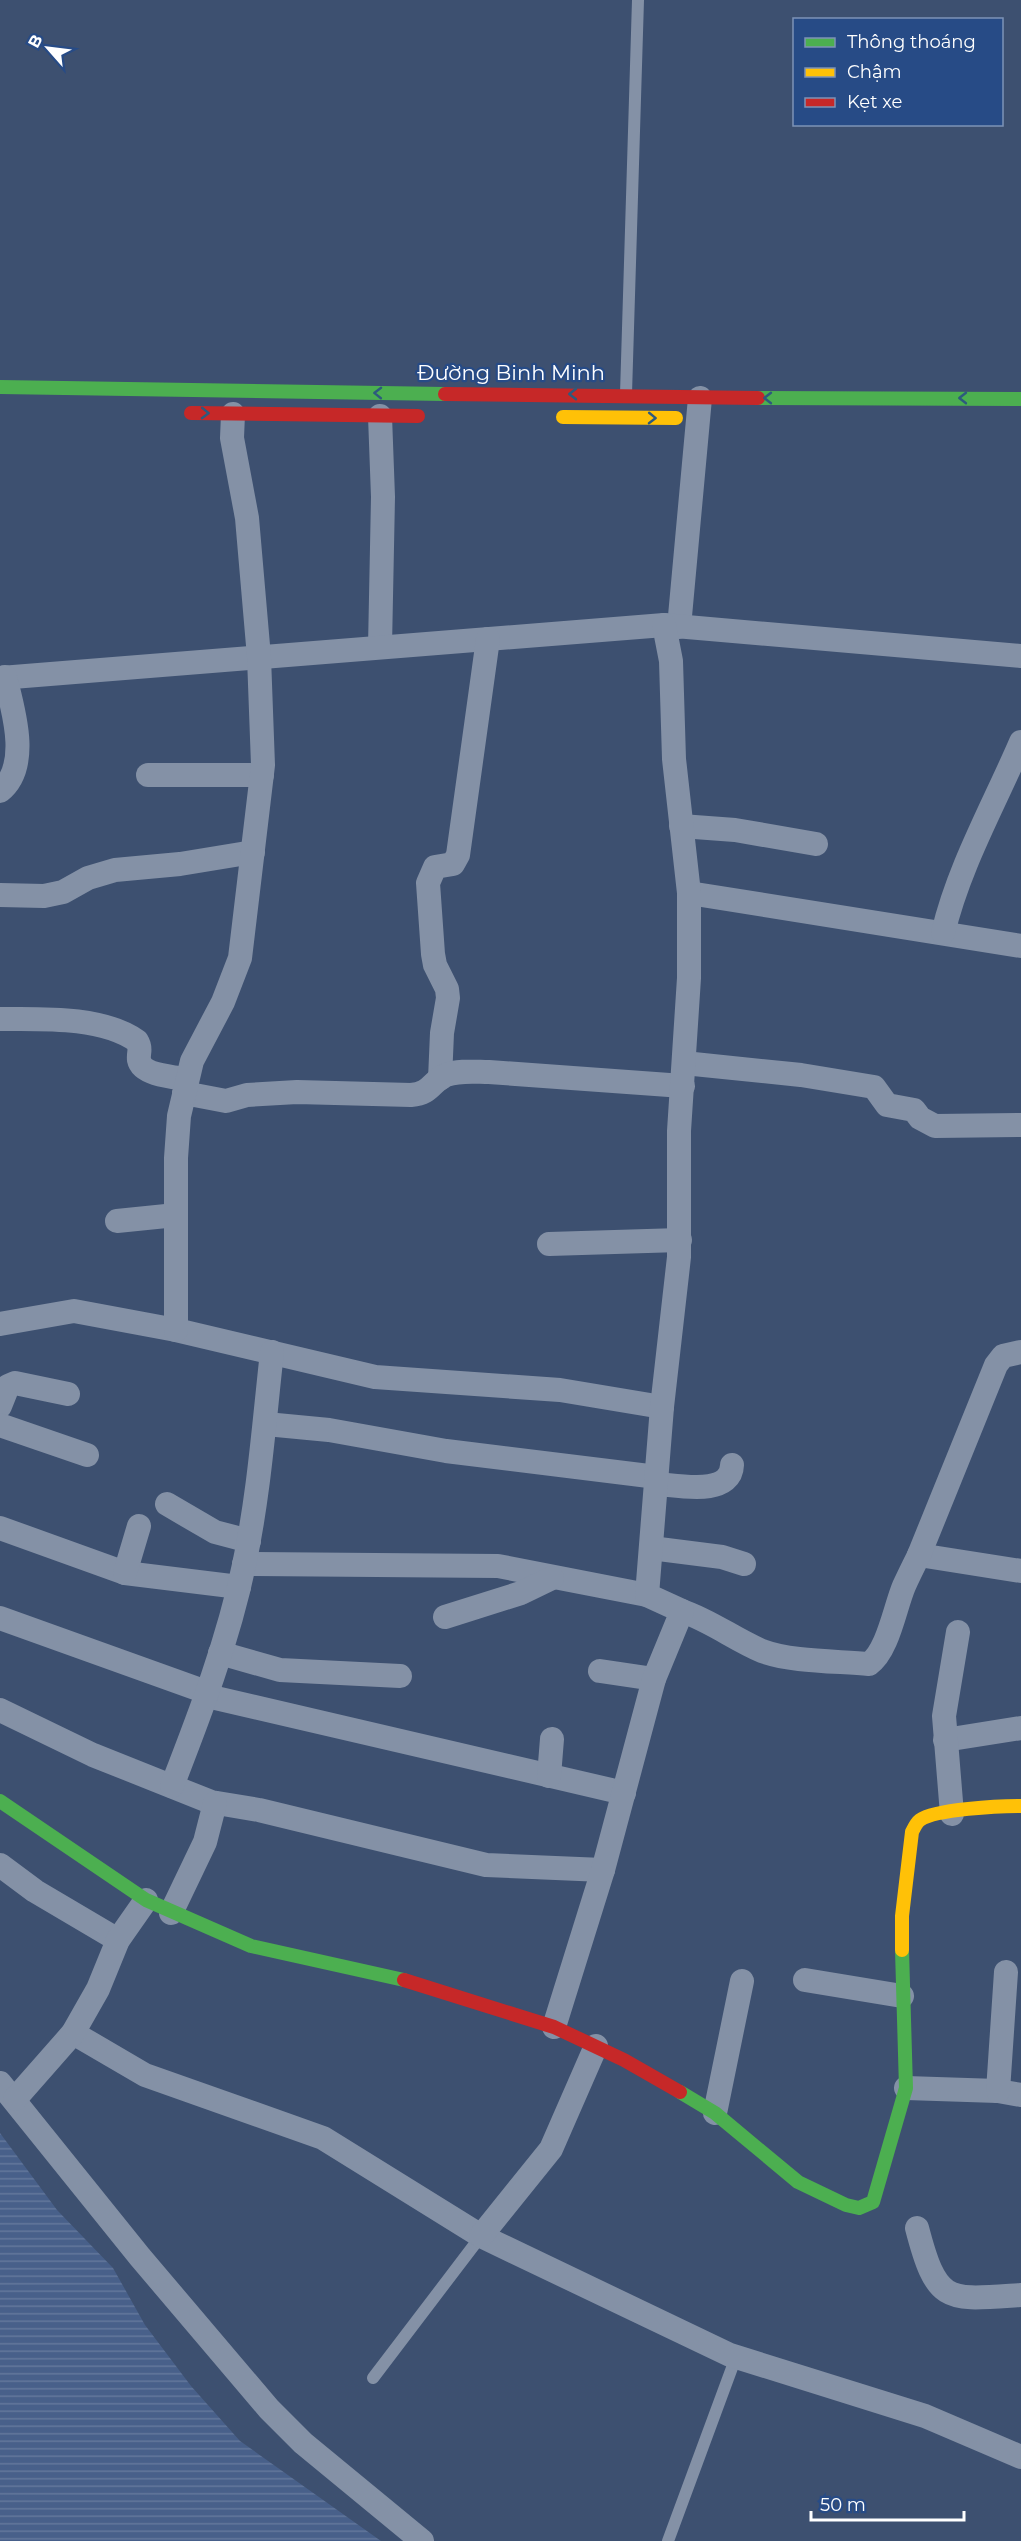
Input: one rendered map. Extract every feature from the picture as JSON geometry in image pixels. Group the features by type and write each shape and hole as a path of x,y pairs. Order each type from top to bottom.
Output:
{"street":[{"name":"Đường Binh Minh","path":"0,387 626,394 703,412"},
{"path":"275,391 275,415"},
{"name":"Đường Binh Minh","path":"551,417 1021,399"},
{"name":"Đường Binh Minh","path":"173,412 437,416"},
{"path":"647,1595 662,1407 675,1306 680,1240 678,1152 689,978 689,893 674,759 672,626 703,412"},
{"path":"176,1330 178,1135 185,1086 240,958 262,775 258,657 247,518 232,438 232,414"},
{"path":"380,416 383,498 380,647"},
{"path":"0,791 10,779 19,747 3,678 672,626 1021,656"},
{"path":"440,1079 442,1033 448,998 447,989 435,965 433,954 428,883 435,867 453,864 458,855 488,639"},
{"path":"943,933 950,906 976,839 1021,742"},
{"path":"148,775 262,775"},
{"path":"681,826 735,830 816,844"},
{"path":"0,895 44,896 63,892 88,878 114,870 180,864 253,852"},
{"path":"689,893 1021,946"},
{"path":"0,1018 51,1019 92,1024 137,1041 140,1046 139,1058 143,1067 226,1101 247,1095 297,1092 424,1094 440,1079 459,1072 801,1075 874,1087 887,1105 914,1110 920,1118 935,1126 1021,1125"},
{"path":"117,1221 176,1215"},
{"path":"549,1244 680,1240"},
{"path":"0,1324 74,1311 176,1330 375,1377 560,1390 662,1407"},
{"path":"172,1786 208,1695 239,1587 247,1552 266,1424 272,1352"},
{"path":"167,1503 247,1552 498,1566 647,1595 704,1618 762,1651 782,1656 869,1664 880,1651 904,1586 920,1555 996,1365 1004,1356 1021,1352"},
{"path":"0,1406 8,1386 15,1383 68,1394"},
{"path":"266,1424 329,1430 446,1450 709,1488 727,1477 732,1471 732,1465"},
{"path":"0,1425 87,1455"},
{"path":"125,1573 139,1526"},
{"path":"0,1528 125,1573 239,1587"},
{"path":"651,1548 722,1557 744,1564"},
{"path":"920,1555 1021,1571"},
{"path":"445,1617 521,1593 552,1578"},
{"path":"554,2027 603,1870 654,1679 682,1611"},
{"path":"0,1618 208,1695 624,1793"},
{"path":"952,1814 945,1740 945,1699 958,1632"},
{"path":"220,1653 280,1670 400,1676"},
{"path":"600,1671 654,1679"},
{"path":"0,1710 93,1755 215,1803 259,1810 486,1865 603,1870"},
{"path":"945,1740 1021,1728"},
{"path":"549,1776 552,1739"},
{"path":"0,1801 146,1900 171,1913 251,1946 406,1980 554,2027 596,2046 714,2113 798,2182 828,2198 859,2208 873,2202 906,2088 902,1996 902,1916 909,1840 919,1821 1004,1805 1021,1806"},
{"path":"171,1913 205,1842 215,1803"},
{"path":"0,1865 35,1891 118,1940"},
{"path":"146,1900 118,1940 100,1983 73,2033 7,2091 140,2257 269,2409 303,2443 422,2541"},
{"path":"906,2088 1010,2093 1006,1971"},
{"path":"805,1980 902,1996"},
{"path":"714,2113 742,1981"},
{"path":"73,2033 145,2075 323,2138 481,2236 736,2357 925,2416 1021,2457"},
{"path":"481,2236 551,2149 596,2046"},
{"path":"917,2228 926,2264 936,2282 951,2294 963,2299 1021,2295"}],"lane":[{"path":"626,394 638,0"},
{"path":"373,2378 481,2236"},
{"path":"668,2541 736,2357"}],"water":[{"path":"0,2133 57,2210 113,2268 145,2325 191,2386 240,2441 381,2541 0,2541"}],"traffic: fast":[{"path":"0,387 445,394"},
{"path":"758,398 1021,399"},
{"path":"0,1801 146,1900 251,1946 404,1980"},
{"path":"680,2092 715,2113 798,2182 846,2205 859,2208 873,2202 906,2088 902,1950"}],"traffic: slow":[{"path":"563,417 676,418"},
{"path":"902,1950 902,1916 912,1832 917,1823 928,1816 939,1813 1021,1806"}],"traffic: jam":[{"path":"445,394 758,398"},
{"path":"191,413 418,416"},
{"path":"404,1980 554,2027 624,2060 680,2092"}]}
